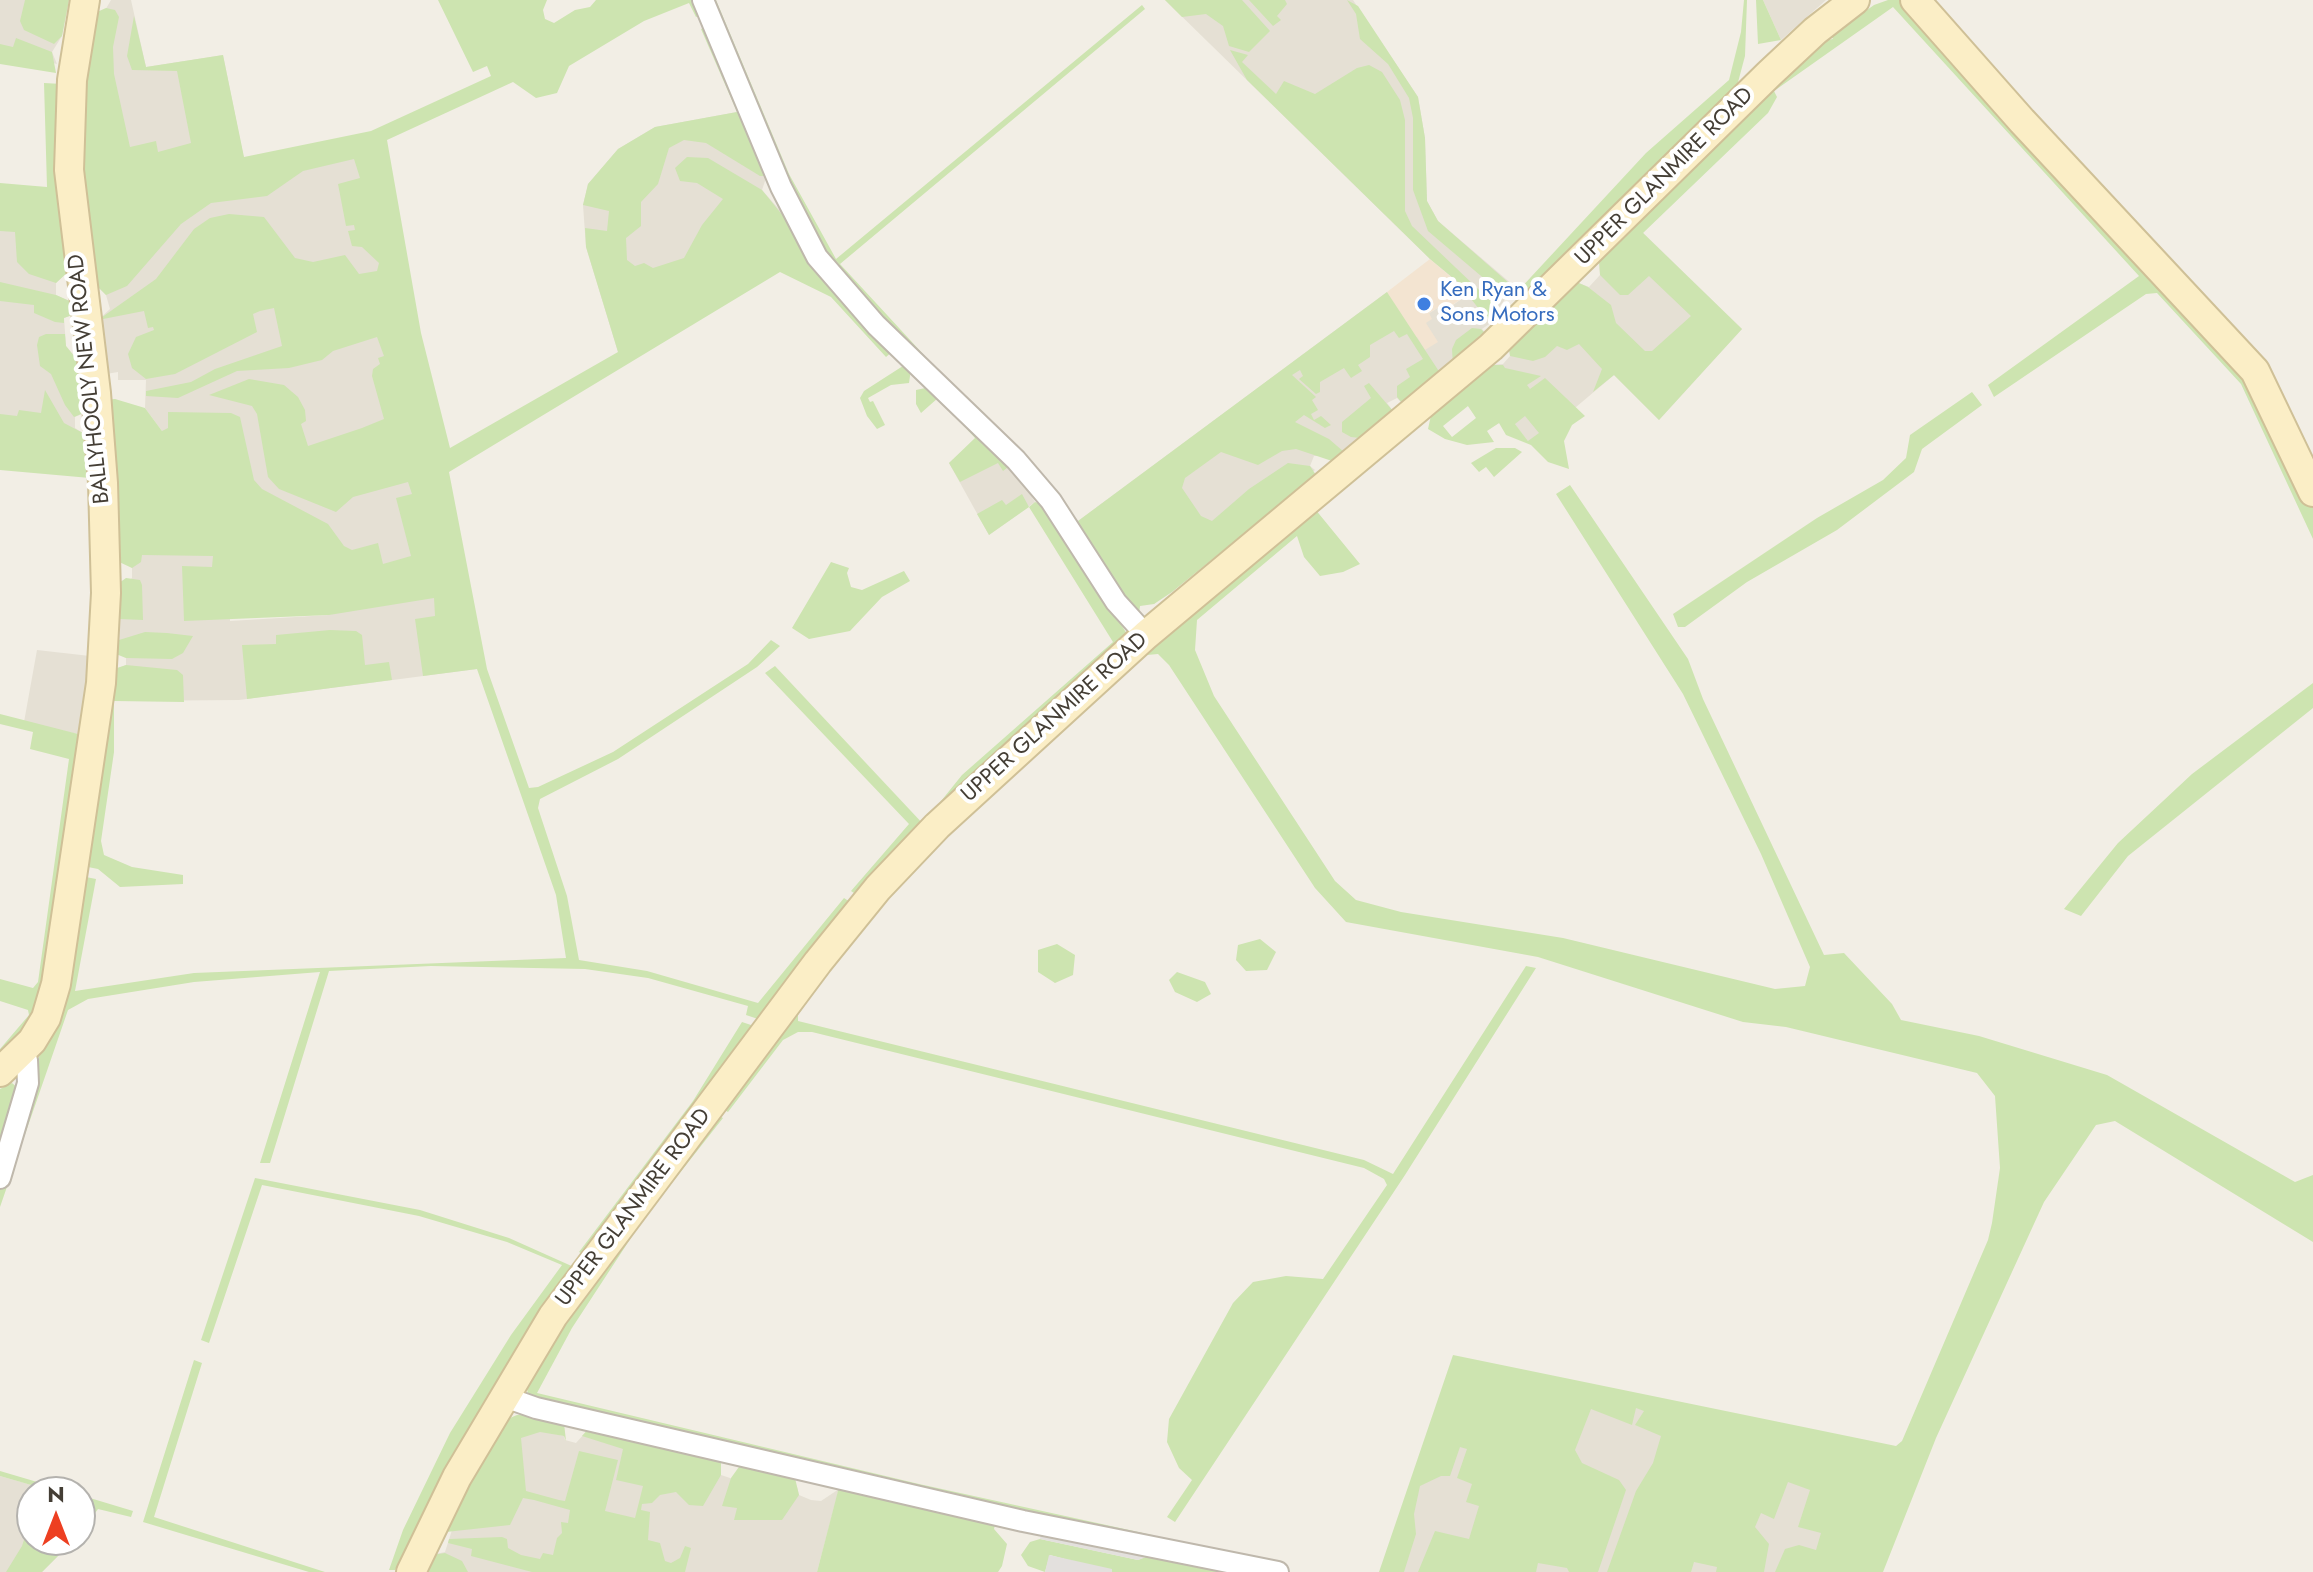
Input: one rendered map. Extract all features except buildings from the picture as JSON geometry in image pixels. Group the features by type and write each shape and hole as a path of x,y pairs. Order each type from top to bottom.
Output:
{"main road":[{"name":"BALLYHOOLY NEW ROAD","path":"0,1072 22,1054 46,1018 59,971 98,711 106,554 99,423 69,170 72,80 85,0"},
{"name":"UPPER GLANMIRE ROAD","path":"411,1572 457,1477 502,1396 559,1307 852,918 937,826 1146,635 1472,364 1769,74 1855,0"},
{"path":"1915,0 2022,121 2255,371 2313,492"}],"street":[{"path":"703,0 781,187 817,257 876,325 1016,460 1051,501 1116,602 1146,635"},
{"path":"0,1178 28,1083 27,1060 22,1054"},
{"path":"502,1396 536,1408 1023,1521 1278,1572"}],"shaded area":[{"path":"0,0 69,0 62,36 52,52 57,64 0,50"},
{"path":"111,0 131,0 146,67 223,55 246,169 371,139 477,669 239,700 114,701 117,669 126,665 126,658 118,654 121,588 132,578 132,568 121,560 121,555 230,555 230,621 329,615 162,431 145,408 146,380 118,380 118,372 106,374 98,320 110,309 106,295 98,287 100,19"},
{"path":"1165,0 1353,0 1418,97 1425,138 1427,201 1438,221 1527,297 1522,302 1506,298 1497,310 1502,322 1492,322 1482,329 1487,335 1402,403 1397,398 1387,403 1393,411 1332,461 1327,456 1314,456 1310,466 1315,470 1154,604 1078,521 1387,292 1413,337 1428,314 1439,307 1443,312 1470,293 1430,259"},
{"path":"1763,0 1826,0 1781,40"},
{"path":"737,112 766,178 762,190 786,217 618,352 586,247 583,205 588,184 618,149 655,127"},
{"path":"0,192 64,275 56,283 56,295 74,303 75,314 64,318 66,346 79,362 86,412 75,417 75,428 83,433 0,457"},
{"path":"1634,224 1742,329 1659,420 1614,375 1531,445 1509,417 1486,431 1457,391 1488,365 1503,364 1510,356 1509,345 1576,282 1589,287 1600,275 1599,259"},
{"name":"Ken Ryan & Sons Motors","path":"1430,259 1470,293 1442,312 1439,307 1429,313 1432,319 1426,323 1438,342 1425,350 1417,337 1414,338 1387,292"},
{"path":"982,433 1014,469 1035,502 989,535 949,463"},
{"path":"37,650 90,656 82,735 24,722"},
{"path":"1459,1362 1908,1458 1867,1572 1387,1572"},
{"path":"518,1425 564,1436 565,1440 576,1443 584,1434 719,1470 721,1475 733,1479 797,1487 799,1495 811,1500 821,1501 839,1489 817,1572 424,1572 431,1555 445,1552 452,1530"},
{"path":"0,1476 16,1481 16,1556 58,1556 42,1572 0,1572"},
{"path":"1042,1531 1153,1554 1138,1560 1040,1539"},
{"path":"1049,1555 1112,1569 1112,1572 1045,1572"}],"green space":[{"path":"25,0 69,0 62,36 54,44 24,30 20,21"},
{"path":"438,0 547,0 543,10 545,19 554,23 575,10 590,7 596,0 695,0 702,15 696,17 689,3 644,21 569,66 557,93 536,98 513,82 387,140 421,333 450,448 618,352 586,247 585,228 607,231 609,211 583,205 588,184 618,149 655,127 737,112 701,29 707,26 771,176 760,176 706,143 684,140 669,148 658,184 641,202 641,226 626,238 627,260 635,266 644,263 653,268 684,258 702,225 723,199 697,183 680,181 675,168 687,157 708,158 762,190 893,351 886,357 831,297 780,272 449,472 487,669 529,788 538,787 613,752 748,664 771,640 780,646 757,667 618,759 540,799 538,808 567,896 579,960 647,971 758,1003 844,898 850,902 758,1019 746,1015 748,1006 648,978 585,969 431,966 329,971 270,1163 260,1163 320,972 194,982 88,999 68,1010 0,1207 0,1188 46,1033 81,876 96,879 75,991 194,973 566,958 556,895 477,669 423,676 415,619 435,616 434,598 329,615 184,621 182,566 212,567 213,556 142,555 141,562 132,568 115,560 104,400 115,399 145,408 162,431 168,428 168,412 231,413 240,417 254,480 262,489 328,524 344,546 352,550 378,543 383,564 411,556 396,498 412,494 408,482 353,497 336,512 279,489 268,477 257,414 252,406 209,395 249,379 284,385 298,397 305,410 306,421 301,424 308,446 362,428 384,419 372,376 373,369 380,364 378,358 384,356 377,337 333,351 322,360 289,368 237,371 178,398 146,396 146,391 191,382 215,369 282,346 274,308 260,311 253,314 257,332 175,374 146,379 132,368 128,354 136,337 154,330 153,327 148,328 144,311 98,320 156,279 194,229 210,218 229,214 264,217 295,258 313,262 345,255 359,274 377,271 379,263 362,247 352,246 348,231 355,230 354,225 346,226 338,184 360,178 354,159 303,171 267,196 211,203 181,224 127,286 106,295 98,287 77,133 97,12 106,8 115,10 119,17 113,47 114,74 130,147 156,141 158,152 191,143 177,71 132,70 127,56 134,16 146,67 223,55 244,157 371,131 491,76 487,66 473,72"},
{"path":"708,0 716,0 789,174 836,259 1142,5 1145,9 840,264 935,367 933,371 856,294 806,227"},
{"path":"1165,0 1242,0 1270,31 1249,52 1229,46 1223,26 1206,14 1182,17"},
{"path":"1249,0 1285,0 1287,4 1277,16 1281,20 1273,26"},
{"path":"1347,0 1358,6 1418,97 1425,138 1427,201 1438,221 1518,291 1646,153 1729,80 1741,32 1744,0 1747,0 1745,56 1737,86 1720,108 1522,302 1507,298 1428,231 1413,190 1413,118 1409,98 1388,64 1360,39 1356,14"},
{"path":"1756,0 1763,0 1781,40 1758,44"},
{"path":"1900,0 2166,286 2263,401 2313,507 2313,539 2241,384 2157,293 2146,294 1994,397 1988,385 2139,276 1893,7 1774,91 1777,97 1768,113 1643,233 1742,329 1659,420 1614,375 1593,392 1602,369 1579,344 1567,350 1557,346 1545,357 1533,361 1510,356 1508,342 1572,280 1588,287 1611,305 1616,323 1645,351 1652,351 1691,316 1649,276 1628,295 1620,295 1600,275 1599,260 1759,100 1826,40 1833,39 1831,36 1874,5"},
{"path":"16,38 52,52 56,73 0,64 0,44 13,47"},
{"path":"1230,50 1248,55 1242,62 1276,94 1284,81 1315,94 1357,68 1369,65 1382,72 1400,100 1405,120 1405,211 1412,226 1498,308 1497,315 1502,322 1486,318 1468,295 1470,292 1430,259 1247,80"},
{"path":"44,83 62,84 68,272 56,283 29,274 17,262 15,232 0,231 0,183 47,187"},
{"path":"0,282 56,295 74,303 75,314 64,318 64,323 55,322 34,313 34,305 0,301"},
{"path":"1387,292 1442,376 1402,403 1397,397 1397,386 1410,377 1406,369 1423,359 1407,334 1399,338 1394,331 1370,345 1370,357 1358,365 1362,371 1351,378 1344,368 1320,382 1320,392 1316,394 1299,379 1303,376 1300,370 1292,375 1316,397 1312,400 1318,410 1311,414 1314,420 1321,416 1331,425 1325,428 1304,415 1295,422 1329,439 1344,452 1332,461 1296,449 1282,451 1258,465 1221,452 1185,478 1182,488 1201,516 1212,521 1249,489 1288,463 1310,466 1316,475 1172,592 1154,604 1140,606 1139,614 1126,604 943,380 945,377 1030,460 1078,521"},
{"path":"1472,328 1481,329 1487,335 1453,366 1452,349 1456,340"},
{"path":"65,334 66,346 79,362 86,412 74,417 51,374 40,366 37,345 39,337"},
{"path":"906,364 911,369 909,383 891,385 868,398 870,402 873,401 885,425 877,429 867,416 860,398 864,391"},
{"path":"1488,365 1503,365 1541,376 1527,385 1530,389 1545,378 1585,416 1572,425 1564,441 1569,469 1548,462 1531,445 1506,435 1499,423 1487,431 1494,442 1467,445 1445,439 1428,429 1432,411","holes":["1468,406 1476,418 1452,437 1443,426","1525,416 1539,433 1528,441 1515,424"]},
{"path":"1369,383 1393,411 1360,438 1351,437 1342,432 1342,422 1371,398 1364,386"},
{"path":"930,387 1012,464 1003,471 998,463 960,482 949,463 975,438 938,398 921,413 916,404 916,390"},
{"path":"45,390 64,423 83,433 87,439 90,478 0,470 0,414 17,416 19,410 41,413"},
{"path":"1972,392 1982,405 1922,449 1914,472 1837,530 1747,582 1685,627 1678,627 1673,614 1817,518 1883,480 1906,458 1910,435"},
{"path":"1496,448 1515,448 1522,452 1494,477 1486,467 1479,472 1471,463"},
{"path":"1570,485 1688,659 1703,699 1824,955 1844,953 1892,1004 1901,1020 1979,1036 2107,1075 2295,1182 2313,1175 2313,1242 2115,1121 2096,1125 2044,1202 1936,1438 1883,1572 1775,1572 1785,1549 1799,1545 1816,1550 1821,1533 1798,1527 1810,1490 1788,1482 1774,1519 1761,1513 1755,1527 1769,1544 1764,1572 1716,1572 1717,1567 1694,1562 1691,1572 1607,1572 1636,1491 1653,1463 1661,1436 1635,1425 1644,1411 1636,1408 1632,1425 1591,1409 1575,1450 1582,1463 1619,1480 1626,1490 1598,1572 1569,1572 1567,1568 1538,1563 1536,1572 1418,1572 1435,1531 1469,1539 1479,1506 1466,1502 1472,1484 1457,1478 1467,1449 1460,1447 1450,1476 1441,1476 1420,1486 1414,1514 1416,1534 1404,1572 1379,1572 1453,1355 1896,1446 1902,1441 1988,1240 1992,1223 2000,1168 1995,1096 1977,1073 1786,1027 1743,1022 1538,957 1346,922 1315,888 1169,665 1158,654 1147,655 1041,747 958,826 953,822 1036,743 1315,509 1360,564 1343,572 1320,576 1304,557 1297,536 1197,620 1195,650 1214,696 1335,881 1356,900 1401,912 1563,938 1775,989 1805,986 1810,967 1761,854 1683,694 1556,494"},
{"path":"1022,494 1029,507 989,535 977,514 1002,500 1006,505"},
{"path":"1035,502 1047,506 1127,634 933,811 962,775 1113,642 1029,507"},
{"path":"831,562 849,568 847,573 851,587 862,590 904,571 910,581 882,597 850,631 809,639 792,628"},
{"path":"126,578 140,580 143,620 120,619 114,615 119,583"},
{"path":"356,631 362,635 365,665 389,662 392,680 247,699 242,645 276,644 276,635"},
{"path":"145,632 193,636 183,653 172,659 126,658 111,652 111,646 119,640"},
{"path":"126,665 177,670 183,675 184,702 114,701 114,752 101,841 104,855 132,867 183,875 183,884 120,887 98,869 83,866 111,670"},
{"path":"775,666 925,826 857,895 851,891 909,824 765,673"},
{"path":"2313,683 2313,708 2128,856 2081,916 2064,909 2118,843 2192,774"},
{"path":"0,714 82,735 37,1016 0,1063 0,1049 29,1015 28,1010 0,1001 0,979 33,988 38,982 69,759 30,749 33,732 0,724"},
{"path":"944,830 949,835 883,905 819,985 798,1015 798,1021 1364,1160 1393,1174 1526,966 1536,968 1405,1175 1175,1522 1167,1517 1192,1480 1179,1468 1167,1442 1169,1419 1233,1303 1253,1282 1286,1276 1323,1279 1387,1185 1384,1179 1364,1168 812,1032 798,1032 783,1040 728,1112 721,1108 775,1033"},
{"path":"1260,939 1276,952 1267,970 1246,971 1236,960 1238,945"},
{"path":"1057,944 1075,955 1073,975 1055,983 1038,972 1038,950"},
{"path":"1177,972 1205,982 1211,994 1197,1002 1175,992 1169,980"},
{"path":"742,1022 754,1026 583,1254 579,1252 693,1101"},
{"path":"12,1083 19,1089 0,1144 0,1089"},
{"path":"715,1114 723,1118 642,1221 572,1328 537,1393 919,1484 1152,1535 1145,1542 534,1400 528,1395 525,1375"},
{"path":"255,1178 420,1210 509,1238 576,1268 395,1570 389,1570 403,1530 450,1433 511,1335 562,1265 507,1242 419,1216 262,1185 209,1343 201,1340"},
{"path":"194,1360 202,1363 154,1517 325,1572 309,1572 143,1522"},
{"path":"534,1414 564,1423 566,1441 564,1436 540,1432 521,1438 526,1491 559,1500 565,1501 579,1451 618,1460 605,1511 635,1518 643,1486 616,1480 623,1449 582,1436 589,1428 721,1460 721,1475 703,1506 689,1505 676,1492 660,1495 652,1503 642,1504 641,1510 650,1512 648,1540 660,1543 665,1561 671,1563 680,1558 685,1546 691,1548 685,1572 532,1572 471,1556 472,1549 448,1543 449,1539 502,1537 507,1539 508,1548 521,1555 540,1559 543,1553 553,1555 557,1538 562,1533 561,1522 568,1523 570,1510 534,1500 523,1498 510,1525 446,1532 443,1529 505,1420 517,1415"},
{"path":"741,1464 795,1478 799,1495 782,1520 734,1520 737,1508 722,1506 731,1478"},
{"path":"0,1471 17,1476 16,1481 0,1476"},
{"path":"839,1487 995,1525 994,1529 1007,1544 1002,1566 998,1572 817,1572"},
{"path":"96,1500 133,1511 131,1517 98,1509 96,1512"},
{"path":"1040,1539 1138,1560 1153,1554 1253,1572 1112,1572 1050,1555 1045,1572 1028,1566 1021,1555 1030,1542"},
{"path":"445,1553 462,1561 468,1572 419,1572 432,1555"},
{"path":"16,1556 58,1556 42,1572 6,1572"}],"place":[{"name":"Ken Ryan & Sons Motors","path":"1424,304"}]}
